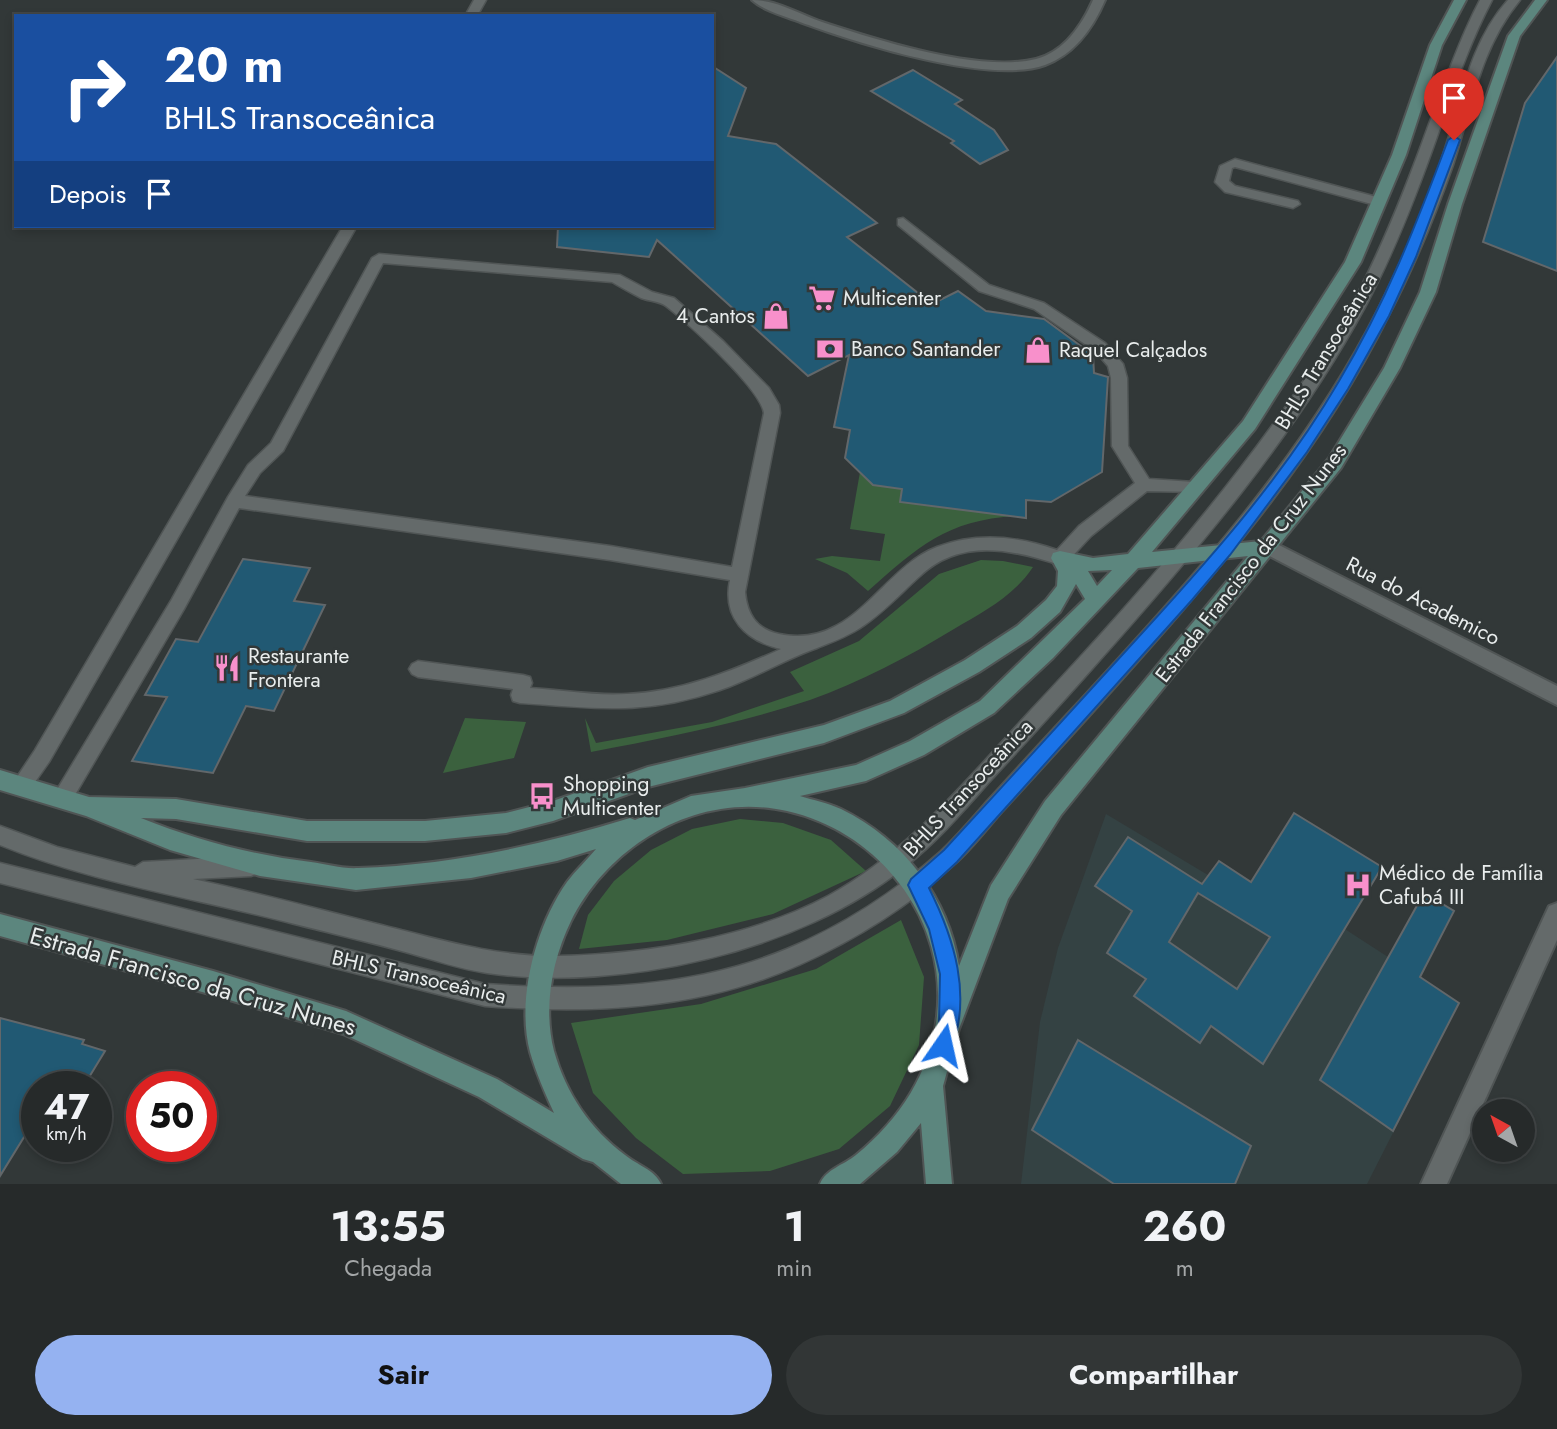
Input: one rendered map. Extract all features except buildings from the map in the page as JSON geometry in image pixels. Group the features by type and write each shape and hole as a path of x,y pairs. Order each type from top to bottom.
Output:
{"main road":[{"path":"11,783 89,807 170,840 260,866 356,879 471,867 557,851 641,825 676,810 858,774 916,748 987,707 1096,601 1249,425 1353,262 1399,155 1436,45 1460,0"},
{"name":"Estrada Francisco da Cruz Nunes","path":"949,1024 999,893 1053,808 1335,463 1392,368 1428,292 1455,204 1514,36 1541,0"},
{"path":"1060,558 1093,565 1269,547"},
{"path":"1060,558 1077,569 1096,601"},
{"path":"89,807 176,809 307,831 362,833 425,831 506,823 553,811 648,777 824,734 897,707 972,666 1014,639 1053,606 1066,588 1068,570 1060,558"},
{"path":"1053,606 1072,600 1096,601"},
{"path":"751,796 805,803 854,825 898,862 918,885 939,927 950,974 949,1024 930,1087 892,1142 833,1184"},
{"path":"641,825 596,861 562,908 541,965 537,1001 544,1058 568,1113 608,1159 643,1183"},
{"name":"Estrada Francisco da Cruz Nunes","path":"0,925 213,983 346,1023 488,1088 608,1159"},
{"path":"930,1087 939,1184"}],"street":[{"path":"758,0 816,22 914,51 984,66 1019,68 1041,63 1070,46 1091,21 1099,0"},
{"name":"Rua do Academico","path":"1269,547 1557,696"},
{"path":"1434,1184 1557,914"}],"lane":[{"name":"BHLS Transoceânica","path":"0,835 118,874 224,896 486,962 541,965 581,966 657,957 736,939 805,917 869,882 898,862 928,835 1181,558 1274,436 1366,291 1388,243 1470,30 1486,0"},
{"name":"BHLS Transoceânica","path":"0,873 458,988 537,1001 656,996 711,986 796,956 869,920 918,885 950,856 1225,551 1309,438 1343,386 1383,316 1410,257 1446,164 1486,42 1502,11 1514,0"},
{"path":"1293,204 1224,186 1222,182 1226,166 1235,163 1379,202"},
{"path":"903,222 984,288 1039,306 1060,318 1100,348 1115,364 1119,378 1120,446 1144,485"},
{"path":"11,783 89,676 349,228"},
{"path":"62,799 178,604 234,501 254,469 277,447 379,258 615,278 647,295 669,301 718,345 764,392 771,405 772,413 736,592 737,611 748,629 788,645 811,643"},
{"path":"418,669 522,689 627,702 698,690 828,638 864,617 938,552 982,542 1044,552 1060,558 1085,531 1144,485 1194,488"},
{"path":"234,501 610,553 740,575"},
{"path":"118,874 260,866"}],"shaded area":[{"path":"1106,814 1208,875 1219,861 1290,907 1297,898 1459,1003 1367,1184 1021,1184 1040,1022 1058,948"}],"green space":[{"path":"860,472 902,489 900,502 1016,516 970,523 934,538 902,561 868,591 847,573 815,559 832,556 880,561 885,534 850,529"},
{"path":"981,560 1033,567 1017,587 997,603 884,668 829,693 783,709 701,730 591,752 585,718 596,743 712,722 804,691 790,672 859,641 939,574"},
{"path":"465,718 526,722 514,758 443,773"},
{"path":"740,819 783,823 831,840 866,871 773,914 667,940 579,949 588,915 614,881 651,850 692,829"},
{"path":"901,920 924,977 919,1045 890,1106 839,1149 770,1171 683,1174 636,1138 593,1093 571,1023 701,1004 816,969"}],"place":[{"name":"Multicenter","path":"822,298"},
{"name":"4 Cantos","path":"776,316"},
{"name":"Banco Santander","path":"830,349"},
{"name":"Raquel Calçados","path":"1038,350"},
{"name":"Restaurante Frontera","path":"227,668"},
{"name":"Shopping Multicenter","path":"542,796"},
{"name":"Médico de Família Cafubá III","path":"1358,885"}],"route":[{"path":"943,1045 949,1024 950,974 939,927 918,885 950,856 1186,596 1225,551 1302,448 1343,386 1383,316 1410,257 1454,140"}]}
